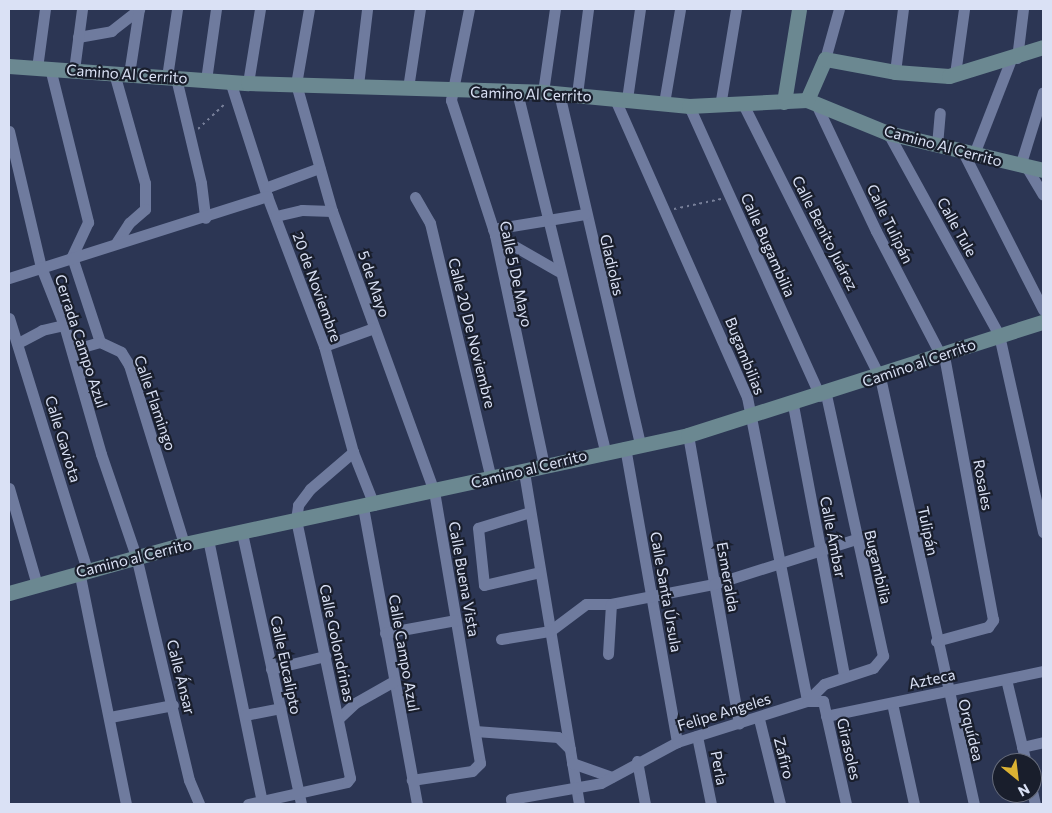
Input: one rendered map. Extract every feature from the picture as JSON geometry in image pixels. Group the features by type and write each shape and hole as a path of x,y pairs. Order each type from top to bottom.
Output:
{"main road":[{"path":"784,102 799,9"},
{"path":"812,102 825,59 895,72 954,74 1014,59 1043,47"},
{"name":"Camino Al Cerrito","path":"9,66 206,80 232,88 248,83 358,85 454,91 543,92 689,106 812,102 888,133 1023,167 1043,170"},
{"name":"Camino al Cerrito","path":"9,593 184,544 491,480 605,451 688,435 792,405 1043,322"}],"street":[{"path":"45,9 44,68 88,222 72,257 100,342 72,350"},
{"path":"74,70 82,9"},
{"path":"78,37 111,32 139,9"},
{"path":"116,242 128,223 145,210 145,183 122,74 139,9"},
{"path":"177,9 172,77 190,139 205,218"},
{"path":"206,80 216,9"},
{"path":"248,83 260,9"},
{"path":"296,84 309,9"},
{"path":"358,85 367,9"},
{"path":"408,88 420,9"},
{"name":"Calle 5 De Mayo","path":"470,9 451,100 494,232 544,465"},
{"path":"543,92 555,9"},
{"path":"577,94 588,9"},
{"path":"620,98 640,9"},
{"path":"664,103 680,9"},
{"path":"720,106 736,9"},
{"path":"825,59 839,9"},
{"path":"895,72 903,9"},
{"path":"954,74 964,9"},
{"path":"1023,9 1014,59 968,153 1043,310"},
{"name":"5 de Mayo","path":"296,84 332,210 434,491"},
{"name":"20 de Noviembre","path":"232,88 266,192 324,346 368,506"},
{"path":"517,92 558,271 605,451"},
{"path":"1043,92 1023,167 1043,195"},
{"name":"Gladiolas","path":"559,93 633,446"},
{"name":"Bugambilias","path":"620,98 664,211 738,373 750,416 807,701"},
{"name":"Calle Tulipán","path":"812,102 876,231 942,356"},
{"name":"Calle Benito Juárez","path":"743,104 880,376"},
{"name":"Calle Bugambilia","path":"689,106 823,395"},
{"path":"937,145 940,113"},
{"name":"Cerrada Campo Azul","path":"9,131 41,267 64,325 101,454 136,556"},
{"name":"Calle Tule","path":"888,133 999,335 1043,532"},
{"path":"9,278 116,242 205,218 319,168"},
{"name":"Calle 20 De Noviembre","path":"416,197 430,223 491,480"},
{"path":"276,216 302,210 332,210"},
{"path":"494,232 547,218 585,214"},
{"path":"494,232 558,271"},
{"name":"Calle Gaviota","path":"9,318 18,342 83,571 126,804"},
{"path":"18,342 42,330 64,325"},
{"path":"324,346 374,328"},
{"name":"Calle Flamingo","path":"100,342 121,352 129,365 184,544"},
{"name":"Rosales","path":"936,641 988,627 993,620 942,356"},
{"name":"Tulipán","path":"880,376 946,691"},
{"name":"Bugambilia","path":"807,701 820,686 844,675 873,668 883,656 823,395"},
{"name":"Calle Ámbar","path":"792,405 844,675"},
{"name":"Esmeralda","path":"688,435 739,724"},
{"name":"Calle Santa Úrsula","path":"633,446 651,596 676,742"},
{"path":"296,520 298,505 310,489 353,452"},
{"path":"524,472 579,804"},
{"path":"9,488 37,585"},
{"name":"Calle Buena Vista","path":"412,780 477,768 474,731 465,671 434,491"},
{"name":"Calle Campo Azul","path":"368,506 385,633 417,804"},
{"path":"530,512 478,528 484,585 540,572"},
{"name":"Calle Golondrinas","path":"296,520 351,772 347,782 300,799"},
{"name":"Calle Eucalipto","path":"242,533 300,799"},
{"path":"501,639 550,631 586,604 611,604 714,584 856,539"},
{"path":"208,540 262,801"},
{"name":"Calle Ánsar","path":"136,556 173,704 189,780 199,804"},
{"path":"608,654 611,604"},
{"path":"385,633 456,620"},
{"path":"271,669 325,656"},
{"name":"Azteca","path":"826,716 1043,671"},
{"path":"1006,679 1024,753"},
{"path":"338,719 355,703 394,681"},
{"name":"Orquídea","path":"946,691 974,804"},
{"name":"Felipe Angeles","path":"512,802 576,788 612,777 637,761 676,742 759,719 807,701 823,701"},
{"name":"Girasoles","path":"823,701 846,804"},
{"path":"892,703 914,804"},
{"path":"110,717 173,704"},
{"path":"245,715 280,708"},
{"name":"Zafiro","path":"759,719 780,804"},
{"path":"474,731 558,737 570,749"},
{"name":"Perla","path":"698,736 711,804"},
{"path":"1022,747 1043,742"},
{"path":"637,761 645,804"},
{"path":"572,764 612,777"},
{"path":"248,804 262,801 300,799"}],"path":[{"path":"190,139 232,88"},
{"path":"664,211 730,197"}]}
